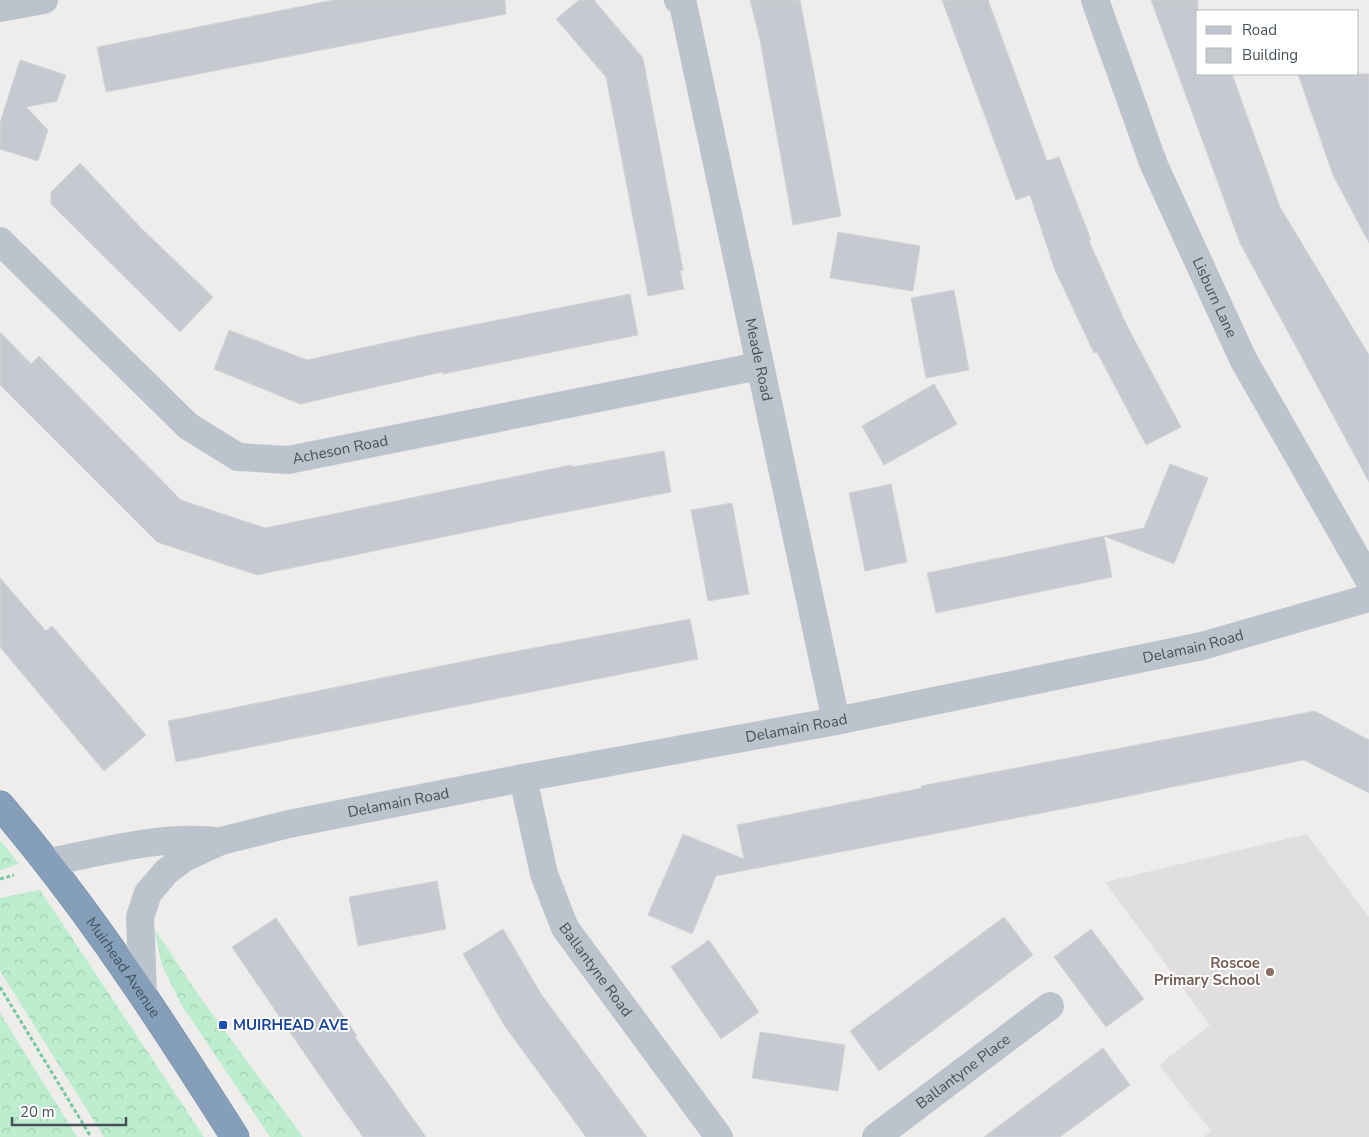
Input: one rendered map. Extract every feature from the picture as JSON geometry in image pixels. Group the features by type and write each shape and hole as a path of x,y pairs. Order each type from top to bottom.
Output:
{"highway":[{"name":"Muirhead Avenue","path":"0,805 49,862 143,993 235,1137"}],"street":[{"path":"0,8 44,0"},
{"name":"Meade Road","path":"678,0 683,4 758,366 836,720"},
{"name":"Lisburn Lane","path":"1095,0 1154,165 1243,359 1369,580"},
{"name":"Acheson Road","path":"0,240 188,426 238,457 288,460 758,366"},
{"name":"Delamain Road","path":"221,841 289,824 836,720 1202,646 1369,598"},
{"name":"Ballantyne Road","path":"523,778 544,874 565,928 720,1137"},
{"path":"49,862 191,838 221,841"},
{"path":"143,993 140,917 148,893 166,872 184,858 221,841"},
{"name":"Ballantyne Place","path":"876,1137 1050,1006"}],"path":[{"path":"0,987 91,1137"}],"shaded area":[{"name":"Roscoe Primary School","path":"1307,834 1369,917 1369,1137 1204,1137 1211,1131 1159,1065 1210,1025 1105,882"}],"green space":[{"path":"0,840 19,864 0,870"},
{"path":"40,890 204,1137 104,1137 0,971 0,898"},
{"path":"154,928 197,993 303,1137 270,1137 181,1004 162,965"},
{"path":"0,1013 77,1137 0,1137"}],"building":[{"path":"334,0 505,0 506,14 106,92 97,47"},
{"path":"579,0 594,0 643,58 683,270 680,271 684,289 648,296 606,77 556,19"},
{"path":"750,0 800,0 841,216 793,225 760,40"},
{"path":"942,0 988,0 1047,161 1059,157 1091,240 1089,241 1127,326 1181,427 1146,445 1097,352 1094,353 1055,270 1030,195 1016,200"},
{"path":"1151,0 1198,0 1198,10 1196,10 1196,75 1232,75 1280,207 1369,355 1369,482 1240,243"},
{"path":"20,60 66,75 57,101 26,107 48,130 38,161 0,149 0,123"},
{"path":"1369,74 1369,243 1333,175 1298,75"},
{"path":"80,163 141,228 213,297 180,332 51,204 51,192"},
{"path":"838,232 920,246 913,291 830,278"},
{"path":"954,290 969,370 926,378 911,298"},
{"path":"630,294 638,335 443,374 442,372 300,404 214,369 229,330 307,360"},
{"path":"0,332 31,364 39,356 181,500 265,528 571,465 572,467 664,451 671,492 257,575 157,542 0,385"},
{"path":"934,384 957,424 884,465 862,426"},
{"path":"1170,464 1208,478 1174,564 1104,536 1144,528"},
{"path":"891,484 907,562 865,571 849,493"},
{"path":"732,503 749,594 708,601 691,510"},
{"path":"1104,536 1112,577 936,613 927,573"},
{"path":"0,578 46,631 52,626 146,735 104,771 0,647"},
{"path":"690,619 698,659 176,762 168,721 496,655"},
{"path":"1315,711 1369,740 1369,793 1304,760 716,876 692,934 648,915 683,834 744,859 737,825 922,788 921,786"},
{"path":"437,881 446,929 358,946 349,897"},
{"path":"1004,917 1033,955 879,1071 850,1031"},
{"path":"276,918 357,1036 355,1037 426,1137 363,1137 313,1066 232,947"},
{"path":"503,929 541,994 647,1137 586,1137 504,1025 463,954"},
{"path":"1091,929 1144,999 1106,1027 1054,957"},
{"path":"709,940 759,1012 721,1039 671,967"},
{"path":"760,1032 845,1045 838,1091 752,1078"},
{"path":"1103,1048 1130,1085 1060,1137 984,1137"}],"place":[{"name":"Roscoe Primary School","path":"1270,972"},
{"name":"MUIRHEAD AVE","path":"223,1025"}]}
